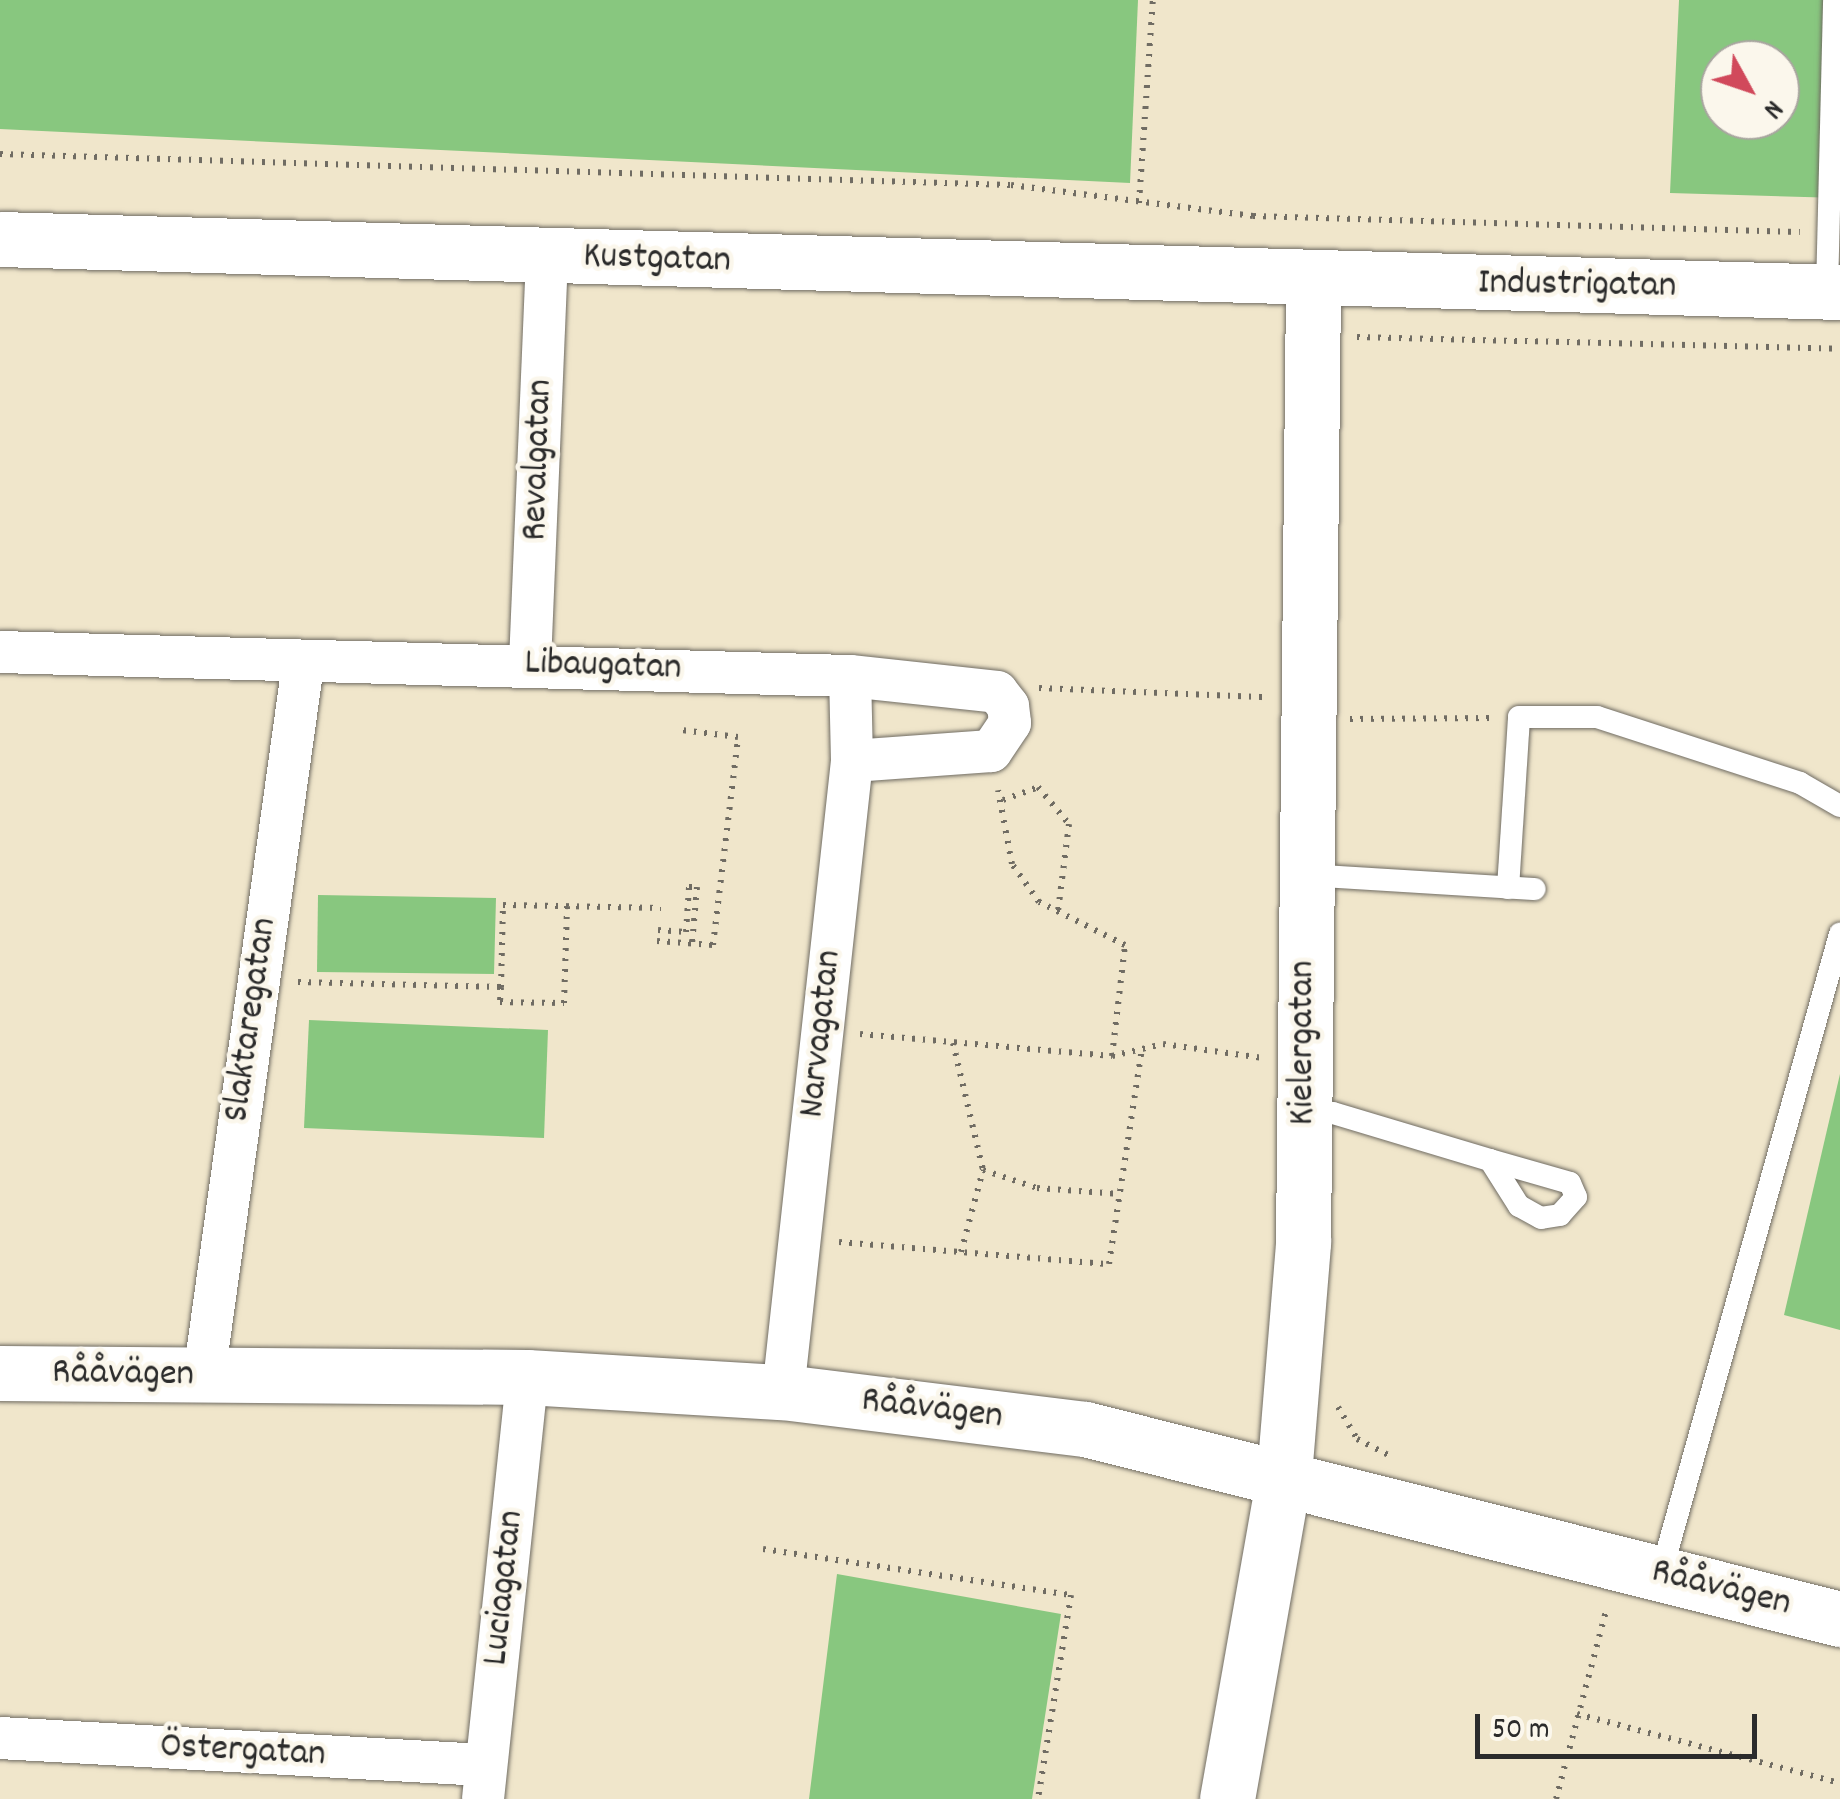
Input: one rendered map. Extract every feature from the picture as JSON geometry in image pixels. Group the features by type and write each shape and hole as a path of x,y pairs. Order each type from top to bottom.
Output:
{"street":[{"name":"Kustgatan","path":"0,239 1314,281"},
{"name":"Revalgatan","path":"530,663 546,257"},
{"name":"Industrigatan","path":"1314,281 1834,292"},
{"name":"Kielergatan","path":"1227,1799 1284,1474 1304,1086 1306,876 1322,708 1314,281"},
{"name":"Libaugatan","path":"0,652 302,664 530,663 850,676 997,692"},
{"name":"Slaktaregatan","path":"204,1376 302,664"},
{"name":"Narvagatan","path":"783,1392 852,761 850,676"},
{"path":"852,761 980,753 1010,723 997,692"},
{"name":"Rååvägen","path":"0,1373 527,1377 783,1392 1085,1429 1284,1474 1840,1619"},
{"name":"Luciagatan","path":"484,1782 527,1377"},
{"name":"Östergatan","path":"0,1738 484,1782"}],"lane":[{"path":"1834,0 1829,233 1834,292"},
{"path":"1508,888 1519,717 1597,717 1800,782 1840,806"},
{"path":"1306,876 1535,889"},
{"path":"1640,1568 1840,934"},
{"path":"1304,1086 1490,1160"}],"path":[{"path":"1139,204 1153,0"},
{"path":"0,154 1010,185 1254,216 1829,233"},
{"path":"1347,352 1357,337 1840,349"},
{"path":"997,692 1519,717"},
{"path":"657,941 713,945 738,737 680,730"},
{"path":"980,753 1003,800 1012,864 1038,902 1124,945 1112,1056"},
{"path":"1003,800 1038,787 1069,824 1058,912"},
{"path":"658,930 686,932 689,887 697,888 692,944"},
{"path":"567,906 564,1003 500,1002 502,904 660,908"},
{"path":"257,982 500,987"},
{"path":"823,1031 1112,1056 1162,1044 1304,1086"},
{"path":"953,1042 983,1170 962,1252"},
{"path":"800,1238 1109,1264 1142,1049"},
{"path":"983,1170 1036,1188 1120,1194"},
{"path":"1332,1388 1357,1438 1403,1461"},
{"path":"763,1549 1071,1595 1038,1799"},
{"path":"1556,1799 1577,1714 1640,1568"},
{"path":"1577,1714 1840,1782"}],"green space":[{"path":"0,0 1138,0 1130,183 0,129"},
{"path":"1679,0 1840,0 1840,198 1670,193"},
{"path":"318,895 496,898 494,974 317,972"},
{"path":"309,1020 548,1030 544,1138 304,1128"},
{"path":"1840,1074 1840,1330 1784,1315"},
{"path":"837,1574 1061,1614 1032,1799 809,1799"}]}
